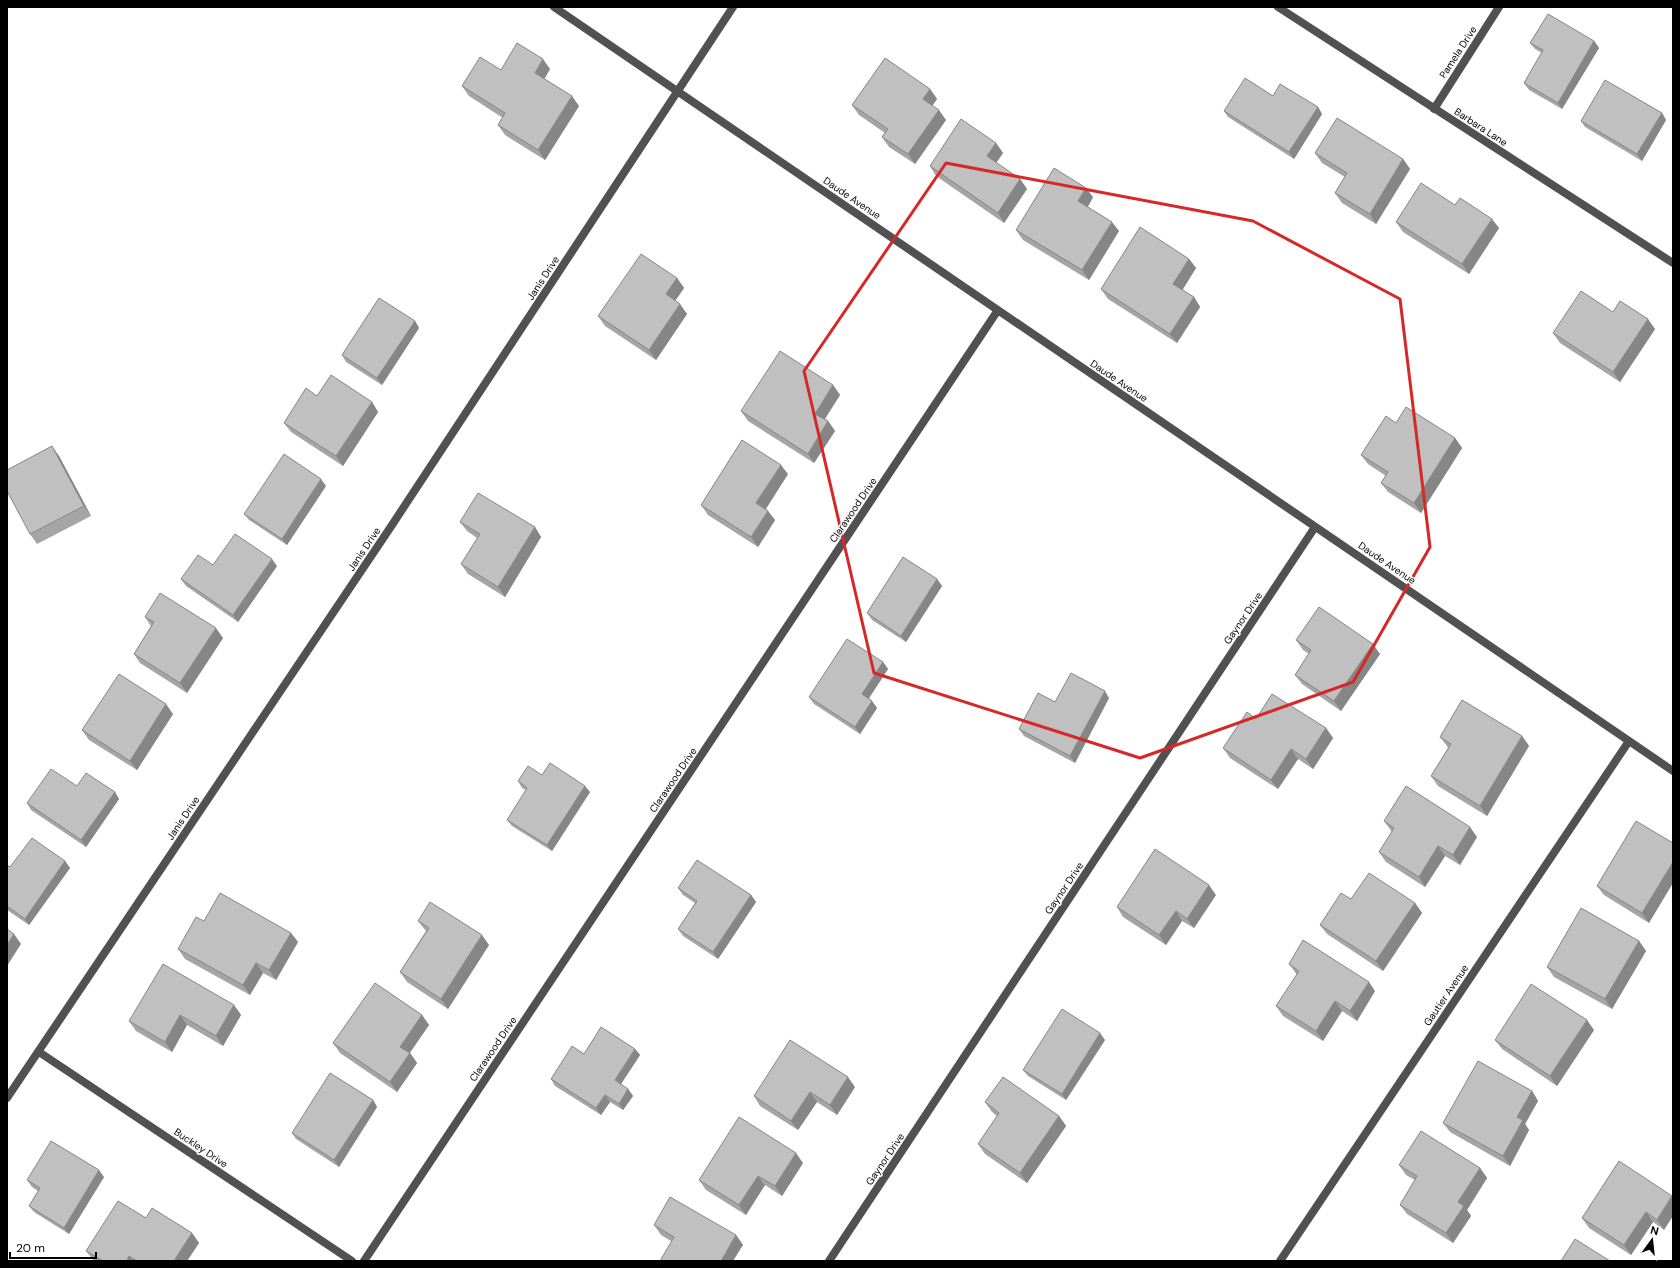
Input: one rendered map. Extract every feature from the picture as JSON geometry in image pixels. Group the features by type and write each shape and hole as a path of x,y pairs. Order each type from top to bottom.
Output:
{"street":[{"name":"Daude Avenue","path":"554,7 1673,771"},
{"name":"Janis Drive","path":"7,1098 390,528 733,7"},
{"name":"Barbara Lane","path":"1278,7 1673,263"},
{"name":"Pamela Drive","path":"1434,109 1500,7"},
{"name":"Clarawood Drive","path":"364,1261 998,310"},
{"name":"Gaynor Drive","path":"829,1261 1315,527"},
{"name":"Gautier Avenue","path":"1280,1261 1629,741"},
{"name":"Buckley Drive","path":"38,1052 352,1261"}],"highlighted area":[{"path":"946,163 1253,221 1400,299 1430,547 1353,682 1140,758 874,673 804,371"}],"building":[{"path":"1548,14 1594,41 1558,103 1524,83 1543,50 1530,43"},
{"path":"517,43 543,59 535,73 572,96 538,150 498,125 505,113 462,86 480,57 501,70"},
{"path":"885,58 930,89 923,99 939,110 908,154 882,137 888,129 852,105"},
{"path":"1245,78 1273,96 1280,84 1318,107 1289,152 1224,111"},
{"path":"1605,80 1662,113 1637,154 1581,121"},
{"path":"1337,118 1403,159 1370,214 1335,193 1347,173 1315,153"},
{"path":"961,119 996,143 987,156 1020,179 998,213 930,166"},
{"path":"1054,168 1086,188 1078,201 1112,222 1082,270 1016,230"},
{"path":"1421,183 1455,205 1460,198 1492,219 1462,264 1396,222"},
{"path":"1140,227 1189,259 1173,284 1194,297 1170,334 1101,289"},
{"path":"641,254 677,278 666,294 680,304 649,350 598,316"},
{"path":"1581,291 1613,312 1620,301 1648,319 1613,372 1553,333"},
{"path":"379,298 415,321 377,378 342,355"},
{"path":"780,351 833,385 815,414 828,421 808,454 741,411"},
{"path":"331,375 372,402 336,456 284,423 306,388 317,396"},
{"path":"1406,407 1455,438 1414,503 1381,483 1388,472 1361,455 1386,416 1396,423"},
{"path":"742,440 781,465 756,503 768,511 751,537 701,505"},
{"path":"52,446 84,506 30,534 7,491 7,470"},
{"path":"284,454 321,479 282,539 244,514"},
{"path":"478,493 535,527 498,587 461,564 480,534 460,522"},
{"path":"235,534 272,559 233,615 181,579 198,555 213,565"},
{"path":"903,557 937,579 901,636 867,613"},
{"path":"160,593 216,628 180,683 134,654 154,622 145,617"},
{"path":"1319,607 1373,644 1334,701 1295,675 1311,650 1296,640"},
{"path":"847,639 883,662 862,694 872,701 855,727 809,697"},
{"path":"1071,673 1105,691 1070,756 1019,729 1038,693 1055,702"},
{"path":"119,674 166,704 130,761 82,730"},
{"path":"1272,694 1326,728 1306,759 1291,749 1271,780 1223,748 1247,712 1256,719"},
{"path":"1462,700 1522,736 1480,806 1431,776 1451,744 1440,737"},
{"path":"550,763 585,786 547,845 507,820 527,788 518,781 528,766 542,775"},
{"path":"51,769 77,786 86,773 115,792 81,840 27,803"},
{"path":"1406,786 1470,827 1453,855 1438,846 1419,877 1379,852 1394,828 1384,821"},
{"path":"1636,821 1673,843 1673,862 1642,913 1597,886"},
{"path":"32,838 65,861 25,919 7,906 7,865 10,867"},
{"path":"1155,849 1209,885 1187,919 1176,911 1159,935 1117,907"},
{"path":"697,860 751,895 713,952 678,929 697,901 678,888"},
{"path":"1369,873 1415,903 1376,961 1320,925 1341,893 1351,899"},
{"path":"220,893 291,933 269,970 256,963 243,985 178,949 196,917 204,921"},
{"path":"430,902 482,935 441,999 400,972 429,928 418,921"},
{"path":"1581,908 1639,941 1605,999 1547,967"},
{"path":"7,929 14,934 7,945"},
{"path":"1303,940 1369,982 1350,1011 1335,1001 1316,1031 1276,1006 1299,971 1289,964"},
{"path":"163,964 234,1005 216,1036 180,1015 165,1042 129,1021"},
{"path":"375,983 422,1015 400,1047 410,1053 390,1082 333,1043"},
{"path":"1531,984 1587,1020 1550,1076 1495,1040"},
{"path":"1062,1009 1100,1033 1062,1094 1023,1070"},
{"path":"601,1027 635,1049 615,1080 628,1089 619,1104 605,1095 596,1108 551,1079 572,1046 584,1054"},
{"path":"790,1040 848,1077 830,1105 810,1092 791,1121 754,1096"},
{"path":"1478,1061 1532,1091 1517,1117 1523,1120 1503,1156 1443,1123"},
{"path":"330,1073 373,1100 334,1160 292,1133"},
{"path":"1003,1077 1059,1116 1020,1173 978,1144 999,1113 985,1102"},
{"path":"739,1117 796,1153 775,1186 758,1176 739,1205 699,1180"},
{"path":"1421,1131 1480,1168 1458,1202 1464,1206 1446,1233 1400,1205 1417,1176 1399,1165"},
{"path":"51,1141 99,1170 64,1228 29,1206 40,1188 27,1180"},
{"path":"1619,1161 1672,1196 1657,1220 1646,1212 1624,1245 1582,1218"},
{"path":"670,1197 736,1235 721,1261 660,1261 674,1237 654,1225"},
{"path":"118,1201 146,1218 152,1208 192,1233 174,1261 137,1261 129,1256 127,1261 103,1261 86,1251"},
{"path":"1575,1239 1610,1261 1561,1261"}]}
